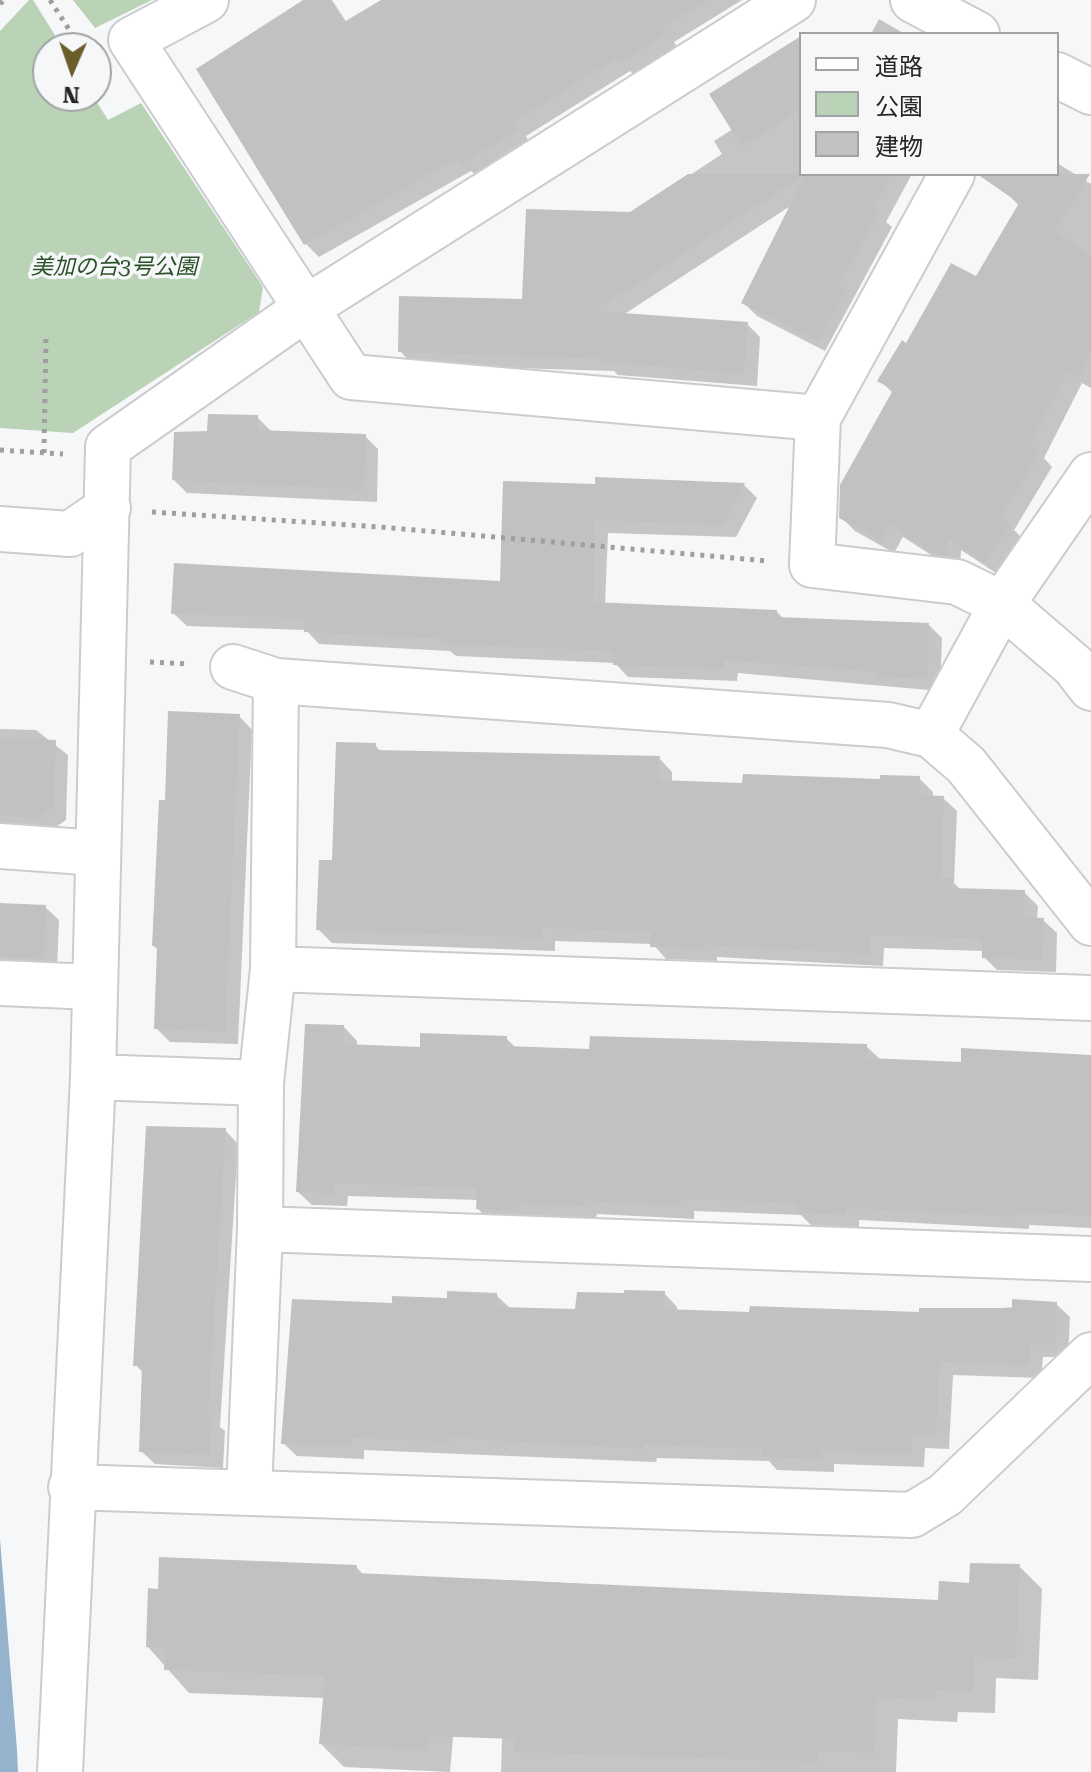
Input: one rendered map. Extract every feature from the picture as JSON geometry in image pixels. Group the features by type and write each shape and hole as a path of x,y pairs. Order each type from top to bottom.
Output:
{"street":[{"path":"206,0 131,40 351,377 818,418"},
{"path":"60,1772 71,1487 93,1077 98,853 121,660 108,508 108,447 306,308 793,0"},
{"path":"913,0 973,32"},
{"path":"1059,76 1091,92"},
{"path":"951,176 818,418 812,565 957,582 1002,604 1074,666 1091,688"},
{"path":"931,735 1002,604 1091,475"},
{"path":"0,529 70,534 108,508"},
{"path":"233,667 276,681 888,725 931,735 966,765 1091,923"},
{"path":"249,1492 260,1229 261,1083 273,969 276,681"},
{"path":"0,846 98,853"},
{"path":"273,969 1091,998"},
{"path":"0,983 94,987"},
{"path":"93,1077 261,1083"},
{"path":"260,1229 1091,1259"},
{"path":"71,1487 912,1515 945,1495 1091,1355"}],"path":[{"path":"50,0 71,32"},
{"path":"44,453 46,337"},
{"path":"0,450 67,454 108,447"},
{"path":"108,508 380,527 812,565"}],"green space":[{"name":"美加の台3号公園","path":"29,0 33,0 53,32 32,32 32,112 103,112 108,120 141,103 263,287 259,312 73,433 0,428 0,31"},
{"path":"73,0 152,0 95,28"}],"water":[{"path":"0,1539 17,1750 18,1772 0,1772"}],"building":[{"path":"303,0 330,0 344,22 381,0 708,0 662,28 666,34 620,63 617,58 514,122 518,130 462,164 458,158 304,245 196,69"},
{"path":"799,37 799,110 742,147 709,94"},
{"path":"688,174 803,176 595,311 748,322 744,374 602,362 602,359 398,352 399,296 522,299 526,209 630,212"},
{"path":"1090,174 1054,232 1091,255 1091,355 1079,377 1068,371 1030,446 1040,452 1000,517 1010,524 985,563 948,539 947,556 935,554 889,525 881,541 839,518 840,485 893,390 877,381 902,340 906,343 951,263 976,276 1019,203 980,176"},
{"path":"804,176 891,176 873,208 880,212 838,286 846,290 818,342 741,303"},
{"path":"208,414 258,415 258,430 366,434 364,490 172,480 174,432 207,431"},
{"path":"595,477 745,483 723,525 595,520 593,602 777,610 777,617 929,623 928,679 877,677 877,672 725,660 724,669 613,665 614,651 440,644 441,639 304,632 304,618 171,614 174,563 500,581 503,481 595,484"},
{"path":"168,711 240,714 225,1032 154,1029 157,947 152,946 159,800 165,800"},
{"path":"0,738 56,740 54,807 40,818 0,816"},
{"path":"336,742 376,743 376,750 660,756 659,780 742,783 743,774 880,779 880,775 920,776 919,795 944,796 941,877 952,878 952,888 1025,890 1024,917 1044,918 1043,960 982,958 982,939 871,935 870,954 704,945 704,949 650,947 651,932 542,928 542,938 316,930 319,860 332,860"},
{"path":"0,903 46,905 44,959 0,957"},
{"path":"305,1024 344,1025 344,1044 420,1047 420,1033 507,1036 506,1046 589,1049 590,1036 867,1044 867,1058 961,1062 961,1048 1091,1055 1091,1216 1016,1212 1016,1217 847,1208 846,1215 797,1213 797,1203 681,1199 681,1206 584,1201 584,1206 519,1204 518,1211 476,1209 477,1188 335,1183 335,1194 296,1192"},
{"path":"146,1126 226,1128 208,1416 212,1416 210,1455 139,1452 142,1366 133,1366"},
{"path":"624,1290 665,1291 664,1309 749,1312 750,1306 919,1312 919,1308 1012,1308 1012,1299 1057,1302 1056,1345 1030,1344 1029,1365 940,1362 936,1436 912,1436 911,1454 821,1451 821,1459 762,1457 762,1449 644,1445 644,1449 449,1438 449,1442 352,1438 351,1446 281,1444 292,1299 392,1303 392,1296 447,1298 447,1291 497,1293 497,1307 575,1309 577,1292 624,1293"},
{"path":"159,1557 357,1565 356,1573 938,1600 939,1581 969,1583 970,1563 1020,1564 1016,1658 975,1657 973,1692 936,1690 936,1700 876,1697 875,1753 818,1751 818,1762 514,1752 515,1739 429,1736 427,1750 319,1744 325,1676 164,1670 165,1649 146,1647 148,1588 158,1589"}]}
